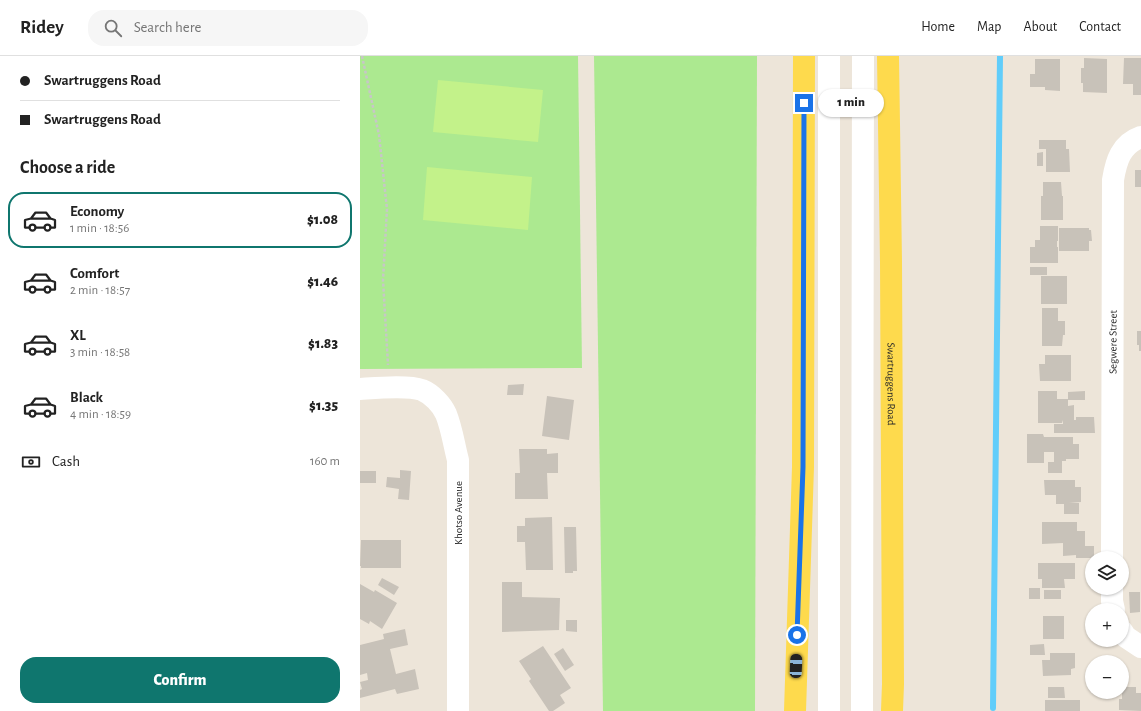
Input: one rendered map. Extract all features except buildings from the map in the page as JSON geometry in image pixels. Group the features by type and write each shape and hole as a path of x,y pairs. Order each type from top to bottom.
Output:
{"main road":[{"path":"795,711 803,467 804,56"},
{"name":"Swartruggens Road","path":"888,56 891,262 892,711"}],"street":[{"path":"829,56 829,711"},
{"path":"862,711 863,56"},
{"name":"Segwere Street","path":"1112,551 1113,180 1116,163 1124,149 1136,139 1141,138"},
{"name":"Khotso Avenue","path":"360,389 402,387 422,390 438,402 446,414 458,460 458,711"},
{"path":"1129,639 1141,647"}],"path":[{"path":"362,56 379,135 387,209 383,280 390,388"}],"green space":[{"path":"360,56 578,56 582,368 360,369"},
{"path":"594,56 757,56 755,711 603,711"},
{"path":"438,80 543,90 538,142 433,132"},
{"path":"427,167 532,177 528,230 423,220"}],"waterway":[{"path":"993,708 1000,56"}],"route":[{"path":"797,635 803,467 804,103"}]}
